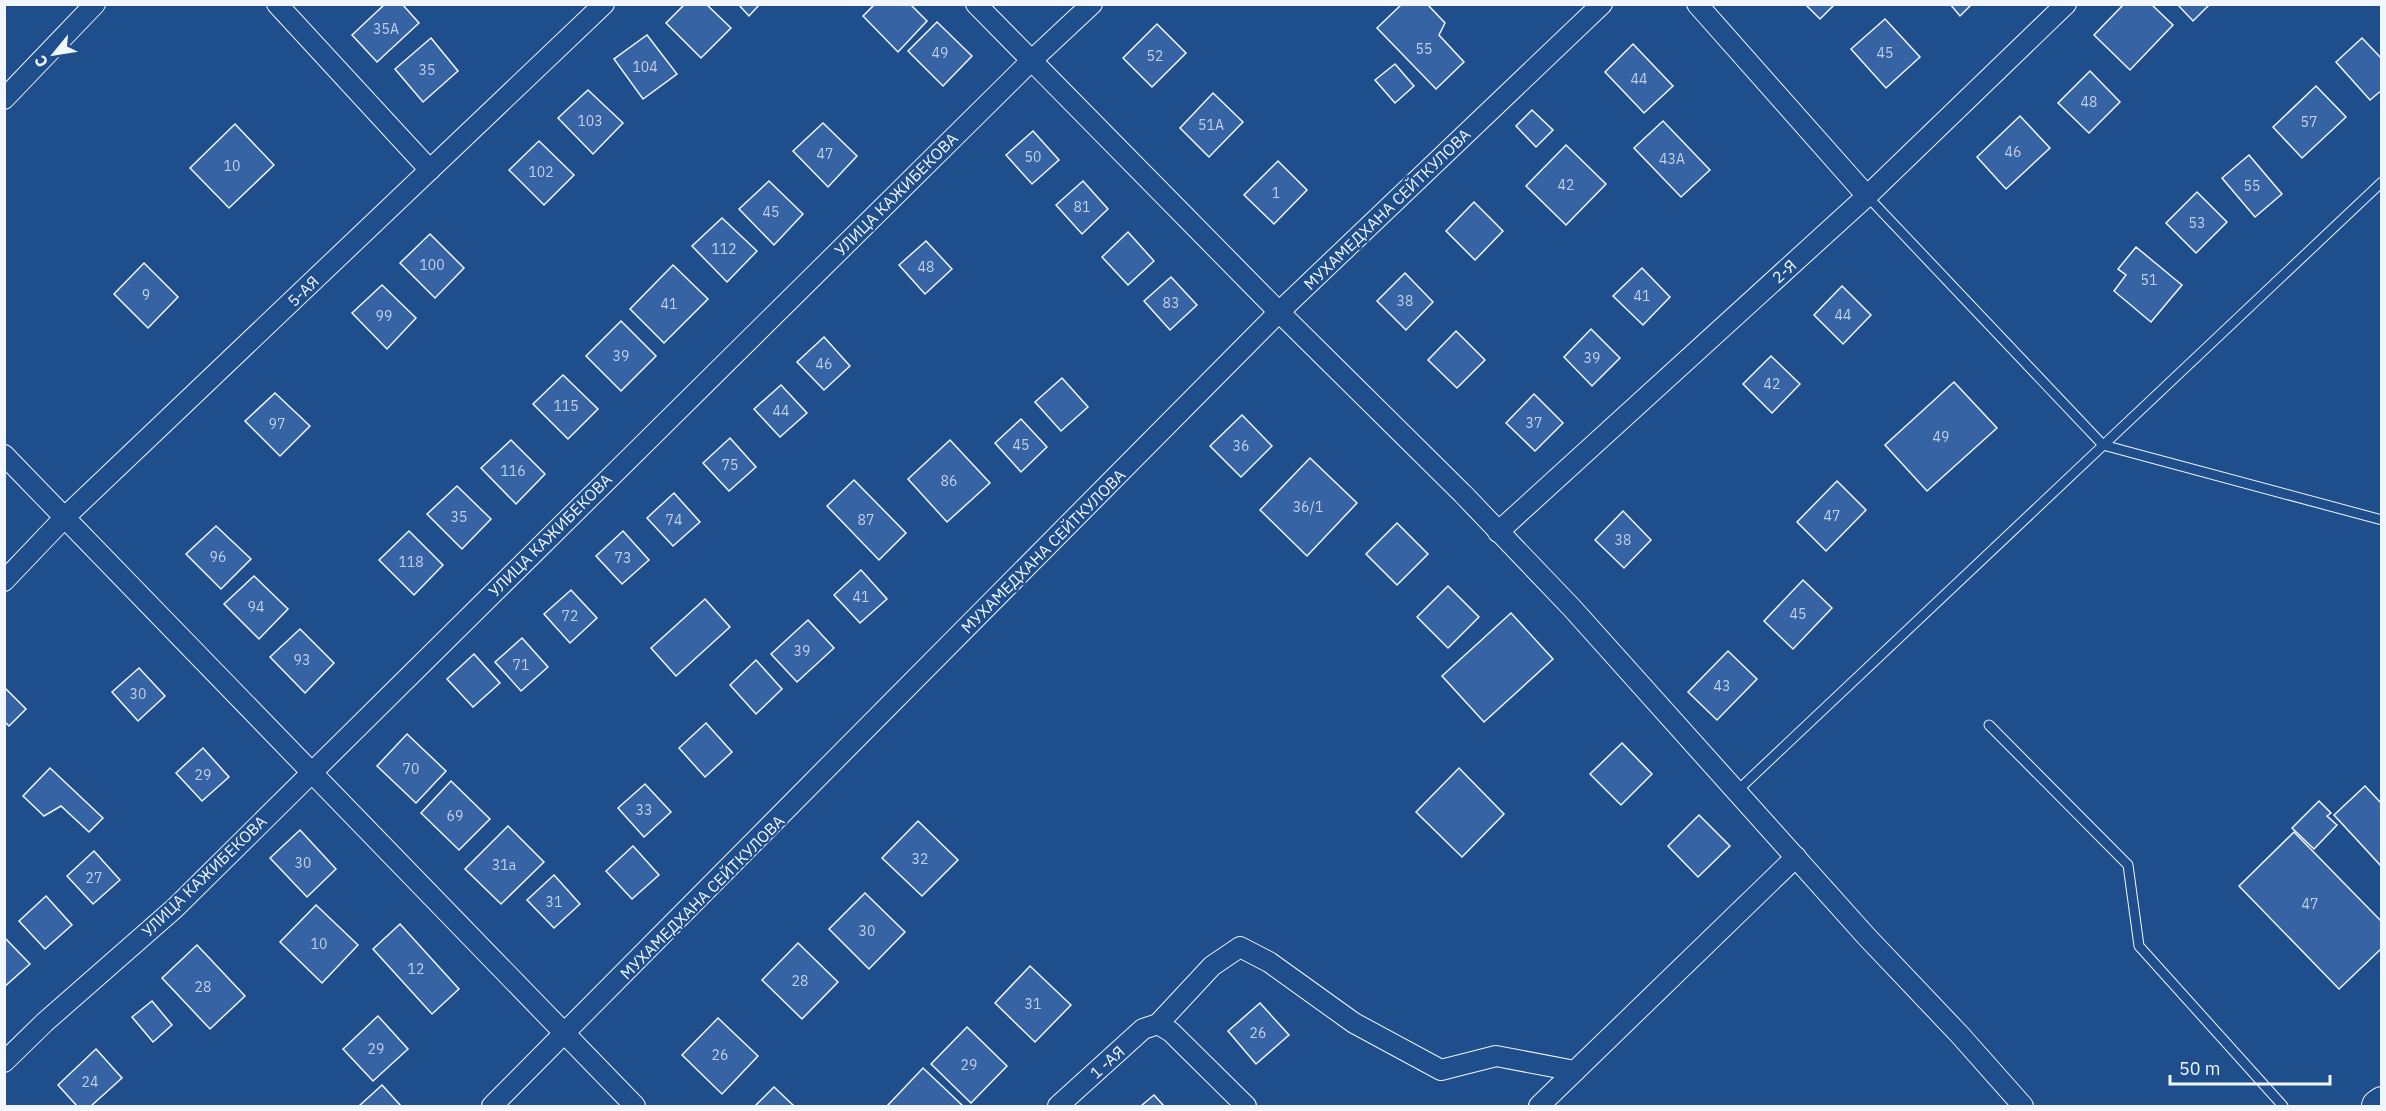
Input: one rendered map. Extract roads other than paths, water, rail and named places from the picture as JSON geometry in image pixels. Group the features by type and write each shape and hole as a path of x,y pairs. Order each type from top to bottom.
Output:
{"highway":[{"path":"2378,1107 2382,1103"}],"street":[{"path":"4,99 95,4"},
{"path":"277,4 430,170"},
{"name":"5-АЯ","path":"4,581 65,517 604,4"},
{"path":"976,4 1279,312 1463,494 1572,608 1866,936 1960,1035 2023,1107"},
{"name":"УЛИЦА КАЖИБЕКОВА","path":"4,1062 45,1022 175,908 1031,61 1092,4"},
{"name":"МУХАМЕДХАНА СЕЙТКУЛОВА","path":"492,1107 1279,312 1602,4"},
{"path":"1697,4 1867,196"},
{"name":"2-Я","path":"1498,532 1867,196 2066,4"},
{"path":"4,455 635,1107"},
{"path":"1539,1107 1796,857"},
{"name":"1 -АЯ","path":"1058,1107 1143,1029 1158,1024 1212,966 1240,947 1269,962 1354,1023 1440,1070 1496,1056 1575,1071"},
{"path":"1158,1024 1171,1032 1246,1107"}],"lane":[{"path":"1737,791 2382,182"},
{"path":"1867,196 2103,445 2382,520"},
{"path":"1989,725 2128,865 2139,946 2283,1107"}]}
